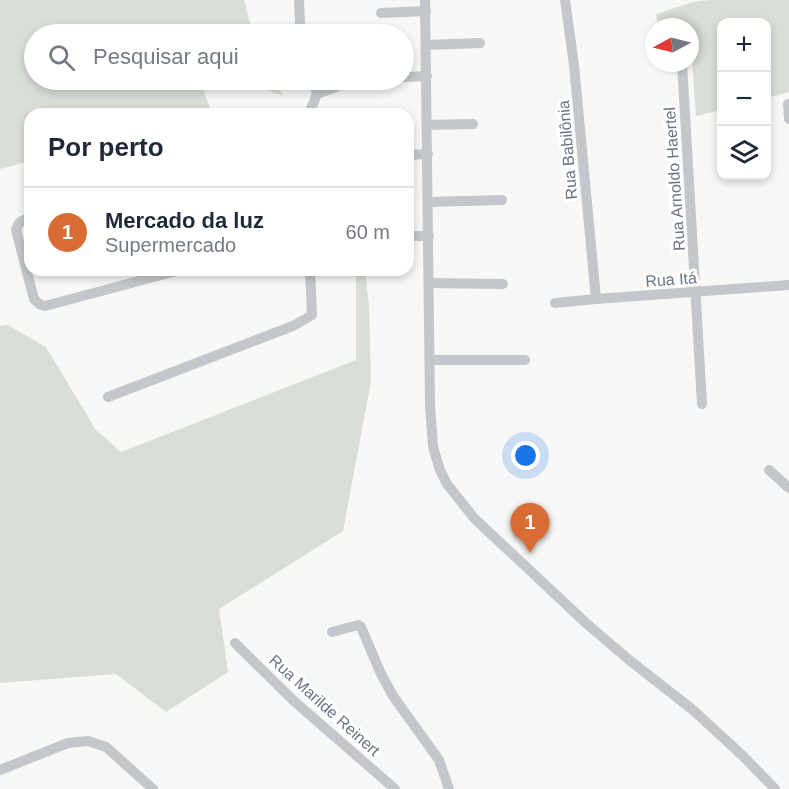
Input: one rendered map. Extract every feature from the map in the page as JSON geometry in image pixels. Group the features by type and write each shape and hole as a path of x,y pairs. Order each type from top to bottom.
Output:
{"street":[{"path":"299,0 300,24"},
{"name":"Rua Babilônia","path":"565,0 574,64 596,299"},
{"path":"381,13 426,5 430,404 433,447 447,484 474,518 587,624 693,710 744,756 775,789"},
{"path":"426,45 480,43"},
{"name":"Rua Arnoldo Haertel","path":"683,72 702,404"},
{"path":"414,77 427,76"},
{"path":"311,108 317,94 316,90"},
{"path":"317,94 328,90"},
{"path":"788,104 789,119"},
{"path":"428,125 473,124"},
{"path":"414,155 428,154"},
{"path":"428,202 502,200"},
{"path":"24,220 17,224 16,230 24,261"},
{"path":"414,236 429,236"},
{"path":"28,276 34,299 45,306 158,276"},
{"path":"108,397 293,326 312,315 310,276"},
{"path":"429,283 503,284"},
{"name":"Rua Itá","path":"555,303 789,285"},
{"path":"430,360 525,360"},
{"path":"769,470 789,488"},
{"path":"332,632 362,627 381,674 393,696 439,760 449,789"},
{"name":"Rua Marilde Reinert","path":"235,643 295,702 388,787"},
{"path":"0,770 68,743 88,741 105,747 153,789"}],"shaded area":[{"path":"0,0 244,0 250,24 24,24 24,90 204,90 210,108 24,108 24,163 0,169"},
{"path":"789,0 789,92 771,97 771,18 717,18 717,111 696,116 693,72 699,72 699,18 657,18 656,14 693,2"},
{"path":"267,90 279,90 283,95"},
{"path":"356,276 366,276 369,306 371,381 343,531 219,609 228,672 166,712 116,674 0,683 0,326 8,325 46,347 96,430 121,452 356,360"}],"place":[{"name":"Mercado da luz","path":"530,553"}]}
